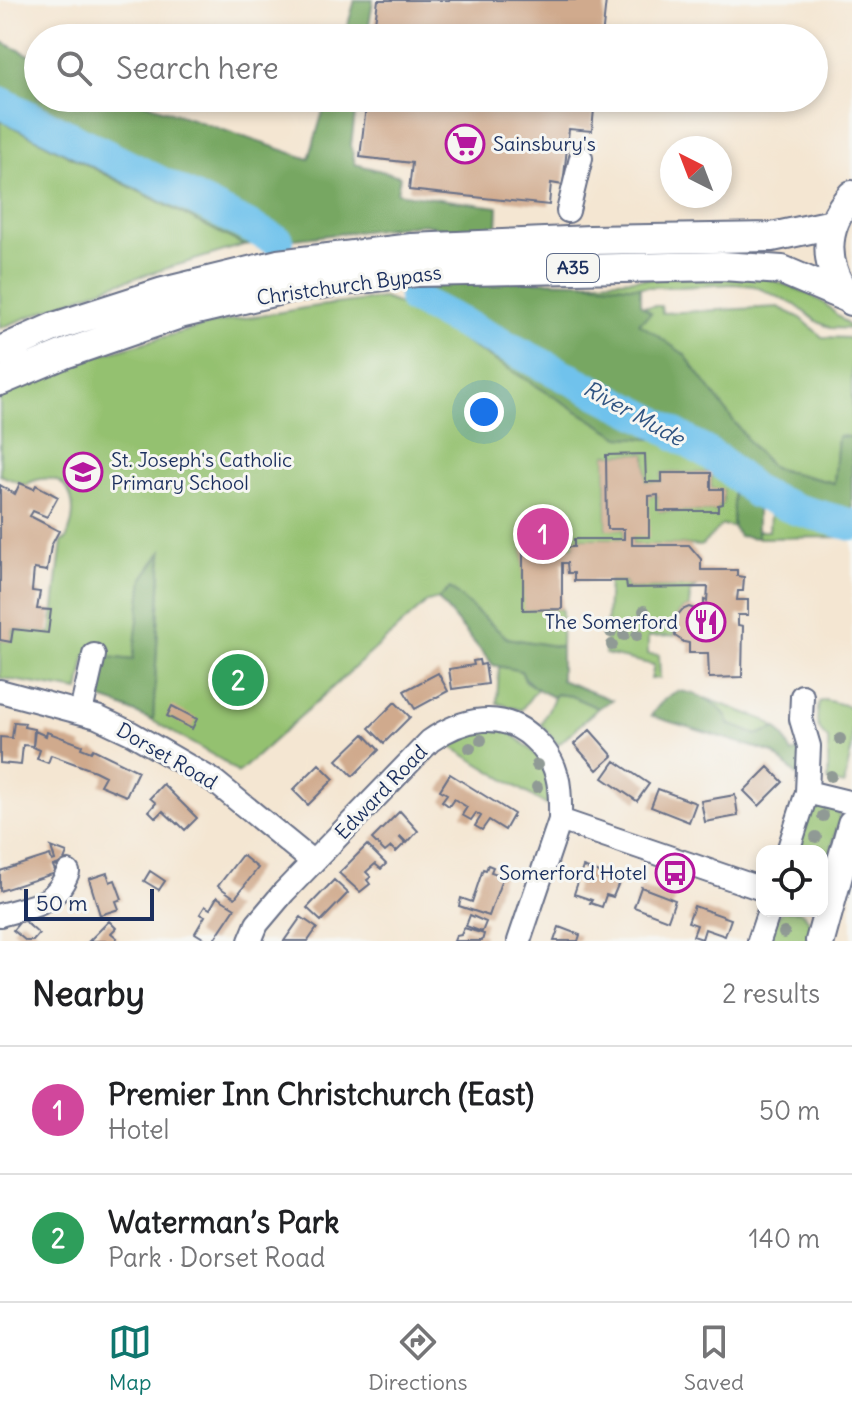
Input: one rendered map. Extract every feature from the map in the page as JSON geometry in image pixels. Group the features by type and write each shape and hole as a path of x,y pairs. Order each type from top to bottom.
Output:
{"main road":[{"path":"851,300 838,283 831,264 829,243 833,224 852,195"},
{"name":"Christchurch Bypass","path":"0,351 54,327 163,292 278,264 412,248 590,240 772,237 833,224"},
{"name":"Christchurch Bypass","path":"0,381 64,354 180,314 290,288 417,272 722,266 782,270 851,300"},
{"path":"828,903 848,858 852,824"},
{"path":"820,941 824,917"}],"street":[{"path":"568,211 581,158"},
{"path":"81,712 94,655"},
{"name":"Dorset Road","path":"0,691 97,717 131,733 214,781 313,862"},
{"path":"790,845 807,792 809,746 801,719 802,696"},
{"name":"Edward Road","path":"250,941 257,924 284,892 430,741 449,728 493,719 517,726 530,735 548,755 558,777 560,820"},
{"path":"807,792 852,803"},
{"path":"519,941 560,820 756,887"},
{"path":"0,915 50,899 61,888 68,872"},
{"path":"759,941 767,917"}],"green space":[{"path":"355,0 373,0 369,24 348,24"},
{"path":"0,41 24,52 24,112 171,112 309,159 323,112 355,112 351,145 355,164 400,176 397,193 498,207 497,229 455,231 423,224 244,245 0,120"},
{"path":"0,120 244,245 112,285 0,328"},
{"path":"754,273 807,293 824,303 852,329 830,328 794,304 754,286 623,287 579,282"},
{"path":"483,280 640,287 640,304 651,313 639,323 684,354 753,447 773,468 834,483 838,436 852,437 852,525 795,509 757,493 757,538 739,536 733,527 733,473 686,441 620,437 409,308 405,299 412,287"},
{"path":"383,298 415,310 620,437 686,441 733,473 733,527 722,525 701,546 632,545 632,537 649,496 658,495 659,511 717,511 718,505 723,504 723,490 711,489 711,473 662,473 662,482 646,482 645,454 606,455 607,528 624,529 624,539 575,539 574,547 562,547 562,522 540,522 540,531 523,532 524,609 562,609 561,647 507,638 450,589 438,599 427,602 238,773 223,761 153,721 162,553 133,660 86,654 79,691 0,678 0,640 11,641 13,629 51,633 62,541 66,540 73,509 68,490 55,480 46,478 25,485 0,475 0,394 66,364 215,323"},
{"path":"643,306 661,306 662,313 778,307 801,318 822,337 848,338 852,341 852,437 838,437 834,483 773,468 638,323 651,313"},
{"path":"771,498 795,509 852,525 852,537 757,538 757,531 769,531"},
{"path":"162,551 153,721 92,696 100,656 133,660 143,578"},
{"path":"609,581 626,581 627,588 697,587 690,593 689,607 674,619 675,636 648,637 648,654 659,655 660,678 651,679 654,665 605,654"},
{"path":"450,588 507,638 561,647 561,680 612,700 598,708 571,696 556,694 553,697 531,684 521,671 493,665 438,599"},
{"path":"499,666 521,671 525,681 537,689 521,710 497,703"},
{"path":"678,691 709,701 722,711 729,724 757,735 776,728 792,753 801,749 800,778 773,753 651,716 663,701"},
{"path":"556,694 571,696 598,708 558,745 541,724"},
{"path":"705,698 765,720 776,728 757,735 729,724 727,716"},
{"path":"825,700 852,707 852,747 844,785 828,781 828,739 817,722 819,702"},
{"path":"503,727 539,759 546,778 548,806 442,741 449,734"},
{"path":"820,802 837,809 840,819 828,861 828,845 797,845 811,809"},
{"path":"778,917 806,917 809,921 808,941 768,941"}],"building":[{"path":"378,0 606,0 603,24 375,24"},
{"name":"Sainsbury's","path":"365,112 594,112 592,131 569,129 563,185 551,183 549,205 409,190 412,163 360,157"},
{"path":"645,454 646,482 662,482 662,473 711,473 711,489 723,489 723,504 718,505 718,511 658,511 658,495 649,496 649,537 632,537 632,545 689,545 701,559 701,570 737,570 737,576 744,577 743,591 738,591 737,600 748,600 748,615 738,615 738,625 743,626 742,677 709,678 708,653 689,653 689,643 675,636 674,619 682,610 689,607 704,612 708,587 627,588 626,581 574,581 574,573 568,573 567,563 562,563 562,609 523,610 523,531 540,531 540,522 562,522 562,547 574,547 574,539 624,539 624,529 607,529 606,455"},
{"path":"20,483 34,489 36,485 58,497 47,517 33,511 30,516 59,531 51,546 47,571 34,569 32,591 40,592 37,609 51,610 48,633 13,629 11,642 0,640 0,485 15,494"},
{"path":"479,660 480,665 485,664 488,684 452,689 449,669 474,665 473,661"},
{"path":"438,673 448,691 415,709 404,691"},
{"path":"395,702 410,717 384,743 369,728"},
{"path":"172,706 197,719 192,729 167,716"},
{"path":"14,722 25,723 24,727 34,729 33,746 23,745 21,765 0,763 0,737 12,738"},
{"path":"590,730 613,756 597,770 574,744"},
{"path":"35,731 46,736 47,732 82,745 81,748 91,752 93,749 138,771 126,796 100,785 105,776 95,771 51,755 48,763 37,759 40,750 33,747"},
{"path":"364,734 379,750 353,776 337,760"},
{"path":"615,761 649,784 637,801 603,778"},
{"path":"319,764 334,779 308,805 293,790"},
{"path":"768,767 783,782 759,806 744,791"},
{"path":"450,774 514,814 505,830 489,820 482,830 475,826 481,816 476,813 471,820 462,815 467,807 454,799 449,806 442,801 447,794 440,790"},
{"path":"163,784 197,818 185,830 163,811 156,818 149,811 156,803 150,798"},
{"path":"658,789 696,803 689,822 651,807"},
{"path":"735,795 738,816 705,822 701,801"},
{"path":"400,811 418,831 407,843 401,837 405,843 396,852 391,847 385,852 372,839"},
{"path":"367,845 386,864 381,869 375,864 366,872 371,877 367,880 370,884 360,892 339,873"},
{"path":"51,847 67,853 63,863 53,866 56,873 0,891 0,871 50,855 52,861 55,860"},
{"path":"242,855 258,868 235,898 218,886"},
{"path":"488,865 493,867 491,872 503,876 489,916 459,906 461,898 472,902 483,869 486,870"},
{"path":"583,867 620,880 613,897 606,895 602,907 574,894"},
{"path":"150,871 165,881 159,890 144,881"},
{"path":"107,873 110,882 115,880 122,899 116,901 119,909 100,915 89,879"},
{"path":"334,880 348,893 321,921 307,908"},
{"path":"641,887 675,900 668,920 634,907"},
{"path":"217,897 235,908 213,941 208,941 195,933 205,916 200,914 205,906 210,909"},
{"path":"694,906 731,919 725,936 705,929 702,939 693,936 697,925 688,922"},
{"path":"470,915 486,922 482,932 466,926"},
{"path":"301,917 317,928 308,941 284,941"},
{"path":"22,919 39,934 33,941 26,941 13,930"},
{"path":"109,921 116,928 111,933 117,938 115,941 89,941"},
{"path":"559,927 580,935 578,941 554,941"},
{"path":"464,928 484,934 482,941 454,941"}],"waterway":[{"name":"River Mude","path":"0,102 278,241"},
{"name":"River Mude","path":"414,299 653,421 717,459 757,493 795,509 852,525"}],"place":[{"name":"Sainsbury's","path":"465,144"},
{"name":"St. Joseph's Catholic Primary School","path":"83,472"},
{"name":"Premier Inn Christchurch (East)","path":"543,534"},
{"name":"The Somerford","path":"706,622"},
{"name":"Waterman’s Park","path":"238,680"},
{"name":"Somerford Hotel","path":"675,873"}]}
